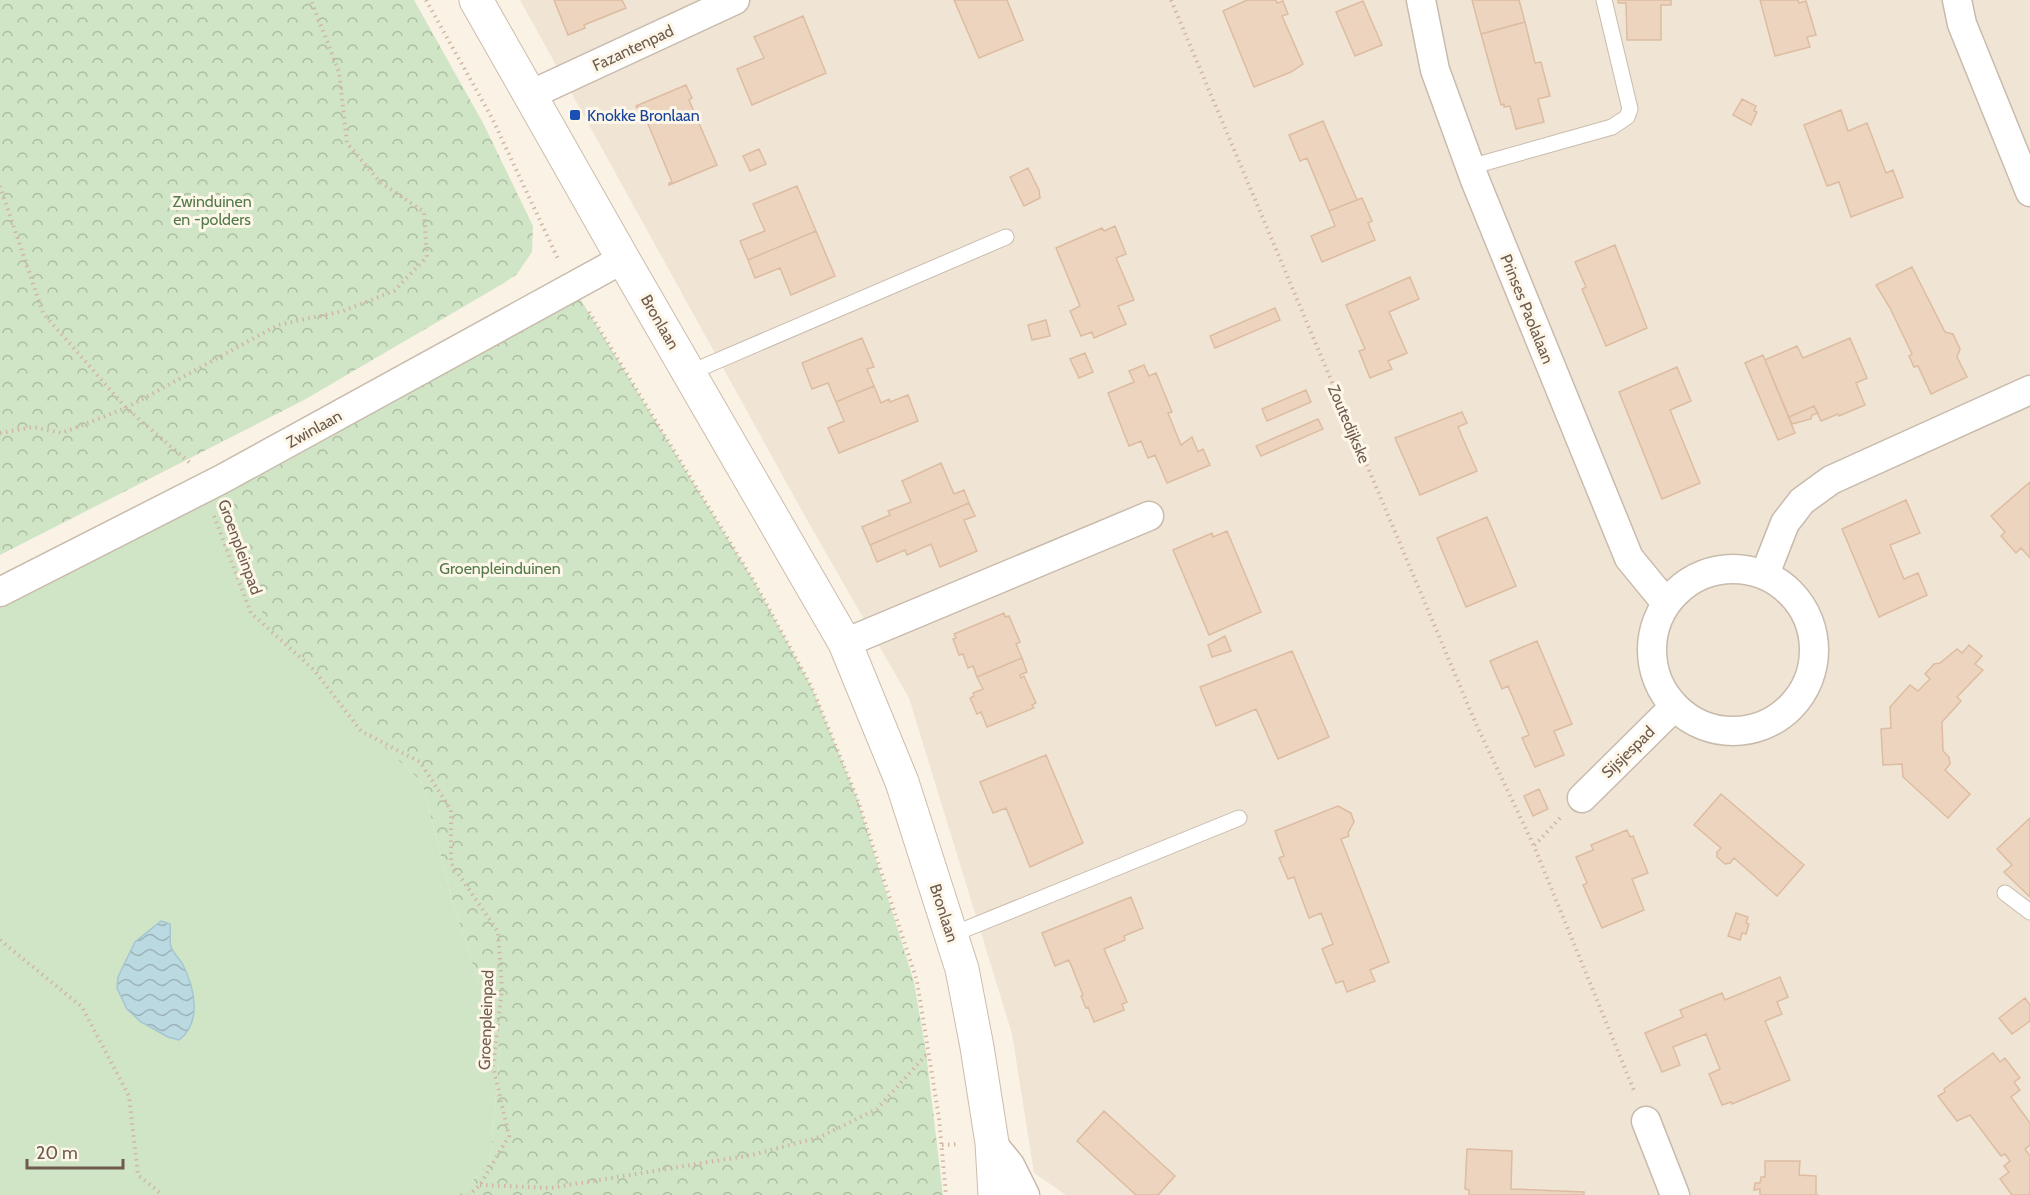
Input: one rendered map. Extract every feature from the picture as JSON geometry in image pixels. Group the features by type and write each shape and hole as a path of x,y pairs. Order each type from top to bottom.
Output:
{"street":[{"name":"Bronlaan","path":"476,0 845,643 902,782 962,969 992,1143 995,1195"},
{"name":"Fazantenpad","path":"530,95 735,0"},
{"name":"Prinses Paolalaan","path":"1421,0 1435,70 1470,167 1629,558 1665,603"},
{"path":"1957,0 1962,24 2030,192"},
{"name":"Zwinlaan","path":"0,592 206,488 623,259"},
{"path":"1765,574 1785,523 1802,501 1832,480 2030,390"},
{"path":"845,643 1149,516"},
{"path":"1737,568 1765,574 1787,588 1804,608 1813,633 1815,659 1808,684 1793,706 1772,722 1747,730 1721,731 1695,722 1674,707 1659,683 1651,657 1654,628 1665,603 1685,583 1710,571 1737,568"},
{"name":"Sijsjespad","path":"1582,798 1674,707"},
{"path":"1646,1121 1675,1195"},
{"path":"992,1143 1010,1165 1025,1195"}],"lane":[{"path":"1470,167 1612,127 1627,117 1630,109 1604,0"},
{"path":"689,373 1006,237"},
{"path":"951,935 1239,818"},
{"path":"2005,893 2030,912"}],"path":[{"path":"0,433 33,427 62,434 126,408 278,325 343,311 394,291 427,257 424,212 380,182 347,143 339,72 311,0"},
{"path":"426,0 492,118 573,287 755,583 812,688 857,798 917,981 939,1118 946,1195"},
{"name":"Zoutedijkske","path":"1171,0 1476,724 1534,846 1646,1121"},
{"name":"Groenpleinpad","path":"0,186 43,313 126,408 187,459 206,488 220,535 251,613 314,670 361,731 420,762 451,810 451,863 498,932 502,989 493,1066 509,1136 480,1185 469,1195"},
{"path":"1534,846 1582,798"},
{"path":"0,940 82,1007 129,1096 138,1175 163,1195"},
{"path":"480,1185 550,1188 752,1155 820,1137 877,1109 925,1056 930,1054"}],"shaded area":[{"path":"520,0 2030,0 2030,1195 1066,1195 1034,1173 1012,1034 909,698 807,520"}],"green space":[{"name":"Zwinduinen en -polders","path":"0,0 414,0 483,123 533,226 532,252 517,274 504,283 304,400 0,555"},
{"name":"Groenpleinduinen","path":"573,287 755,583 812,688 857,798 914,982 926,1052 943,1195 459,1195 490,1162 500,1051 452,899 422,782 344,710 266,625 222,480"},
{"path":"222,479 344,710 422,782 452,899 500,1051 490,1162 459,1195 0,1195 0,592"}],"water":[{"path":"161,921 170,924 171,947 182,963 193,993 194,1014 187,1032 179,1040 168,1037 141,1022 127,1009 117,988 118,977 135,942"}],"building":[{"path":"554,0 622,0 626,8 584,25 585,28 568,35"},
{"path":"954,0 1007,0 1023,40 979,58"},
{"path":"1247,0 1276,0 1277,3 1283,1 1288,14 1282,16 1303,64 1291,72 1254,87 1223,11"},
{"path":"1472,0 1519,0 1525,22 1481,34"},
{"path":"1618,0 1671,0 1671,5 1661,5 1661,40 1627,40 1626,3 1618,3"},
{"path":"1760,0 1798,0 1799,3 1806,1 1816,35 1807,37 1810,47 1775,56"},
{"path":"1363,1 1382,45 1355,56 1336,12"},
{"path":"803,16 826,73 752,105 737,69 764,58 754,37"},
{"path":"1525,22 1535,63 1541,62 1550,96 1538,99 1544,122 1516,129 1510,106 1501,105 1481,34"},
{"path":"686,85 692,98 689,100 717,165 669,185 672,182 641,107 636,106"},
{"path":"1742,99 1756,106 1754,111 1757,112 1751,125 1733,115"},
{"path":"1841,110 1848,131 1867,123 1886,173 1893,170 1903,197 1851,217 1839,182 1827,186 1804,125"},
{"path":"1323,121 1357,200 1329,211 1307,158 1300,161 1289,135"},
{"path":"759,149 766,164 750,171 743,156"},
{"path":"1028,168 1039,190 1040,198 1024,206 1010,177"},
{"path":"797,186 816,231 748,260 740,241 765,231 753,204"},
{"path":"1362,198 1372,221 1368,223 1375,240 1322,262 1311,236 1335,226 1329,211"},
{"path":"1115,226 1126,254 1116,258 1134,300 1118,306 1126,324 1094,338 1092,332 1081,336 1070,311 1080,306 1056,248 1102,228 1104,231"},
{"path":"816,231 835,276 791,295 780,268 755,278 748,260"},
{"path":"1615,245 1647,328 1606,346 1582,289 1586,287 1575,262"},
{"path":"1912,267 1945,332 1953,334 1960,349 1957,357 1967,377 1931,394 1918,366 1914,367 1909,356 1912,354 1876,285"},
{"path":"1410,277 1419,299 1389,312 1407,353 1388,361 1392,369 1370,378 1359,351 1365,349 1346,305"},
{"path":"1275,308 1280,320 1215,348 1210,336"},
{"path":"1046,320 1050,336 1032,340 1028,325"},
{"path":"862,338 874,367 867,369 874,386 836,402 828,383 812,389 802,363"},
{"path":"1850,338 1867,378 1856,383 1865,405 1821,421 1814,406 1789,417 1765,360 1797,346 1803,358"},
{"path":"1085,353 1093,372 1079,378 1070,359"},
{"path":"1763,355 1795,433 1778,440 1745,363"},
{"path":"1144,365 1149,376 1156,373 1172,412 1168,413 1181,445 1192,437 1198,452 1203,449 1210,465 1167,483 1155,455 1148,458 1141,441 1129,446 1108,393 1134,382 1129,371"},
{"path":"1677,367 1691,401 1670,410 1700,483 1662,499 1619,392"},
{"path":"874,386 881,403 908,395 918,421 839,453 828,428 844,421 836,402"},
{"path":"1306,390 1311,402 1267,421 1262,409"},
{"path":"1814,406 1818,413 1812,415 1811,419 1792,424 1789,417"},
{"path":"1462,412 1467,423 1458,427 1477,471 1420,495 1395,438"},
{"path":"1318,419 1323,429 1261,456 1256,446"},
{"path":"941,463 954,494 964,490 969,503 870,545 862,527 890,515 888,511 911,502 902,481"},
{"path":"2030,482 2030,558 2021,548 2016,553 2001,536 2005,532 1991,516"},
{"path":"1906,500 1920,533 1890,545 1904,579 1918,573 1927,595 1879,617 1842,529"},
{"path":"969,503 975,516 964,520 977,551 940,567 931,544 907,555 905,550 877,562 870,545"},
{"path":"1487,517 1516,586 1466,607 1437,538"},
{"path":"1227,531 1261,612 1209,635 1173,550 1212,533 1213,537"},
{"path":"1004,613 1005,617 1009,616 1020,642 1016,644 1022,658 977,677 973,666 968,668 963,654 959,655 953,639 956,638 954,634"},
{"path":"1225,636 1231,651 1212,657 1208,645"},
{"path":"1537,641 1572,724 1554,731 1564,755 1535,767 1522,738 1529,735 1508,686 1502,689 1490,661"},
{"path":"1969,645 1982,656 1975,664 1983,670 1957,697 1961,701 1942,722 1943,751 1949,757 1950,764 1945,770 1970,794 1948,818 1903,777 1902,764 1883,765 1881,729 1891,728 1890,707 1910,685 1918,691 1930,679 1925,674 1934,664 1940,663 1957,649 1962,653"},
{"path":"1292,651 1329,737 1278,759 1256,709 1216,726 1200,687"},
{"path":"1022,658 1027,672 1020,675 1021,678 1024,676 1036,703 1032,705 1034,708 987,727 981,712 977,714 970,698 974,696 973,693 983,689 977,677"},
{"path":"1046,755 1083,843 1030,867 1006,808 993,813 980,782"},
{"path":"1539,789 1548,809 1533,816 1524,796"},
{"path":"1721,794 1804,865 1777,896 1734,858 1730,863 1725,864 1717,857 1717,852 1721,848 1694,825"},
{"path":"1338,806 1351,813 1354,822 1348,833 1349,836 1341,839 1389,962 1370,970 1375,981 1347,992 1343,981 1336,983 1322,949 1333,944 1321,913 1309,918 1294,877 1288,879 1279,858 1284,856 1275,831"},
{"path":"2030,818 2030,897 2004,872 2012,865 1997,849"},
{"path":"1627,830 1630,837 1633,836 1648,873 1632,879 1644,910 1602,928 1583,885 1587,883 1576,857 1593,850 1591,845"},
{"path":"1131,897 1143,928 1124,936 1125,940 1104,949 1127,1002 1122,1004 1124,1010 1094,1022 1081,996 1083,995 1069,960 1055,966 1042,933"},
{"path":"1736,913 1748,917 1746,923 1749,924 1746,934 1742,933 1740,940 1728,936"},
{"path":"1780,977 1788,997 1777,1002 1782,1014 1765,1021 1790,1080 1732,1104 1731,1102 1722,1105 1709,1074 1720,1069 1706,1034 1673,1047 1680,1065 1662,1072 1645,1033 1683,1017 1680,1010 1722,993 1725,1000"},
{"path":"2025,998 2030,1005 2030,1021 2012,1034 1999,1018"},
{"path":"1993,1053 2000,1062 2005,1058 2020,1078 2014,1082 2020,1090 2011,1097 2030,1123 2030,1145 2025,1149 2030,1156 2030,1195 2012,1195 2000,1179 2009,1172 2004,1166 2010,1161 2005,1154 2001,1156 1970,1115 1957,1121 1938,1096 1945,1092 1944,1089"},
{"path":"1104,1111 1175,1176 1158,1195 1136,1195 1077,1141"},
{"path":"1467,1149 1512,1151 1511,1189 1584,1192 1584,1195 1469,1195 1469,1190 1465,1189"},
{"path":"1765,1161 1800,1161 1799,1175 1816,1176 1816,1195 1760,1195 1760,1189 1754,1190 1755,1183 1760,1183 1761,1177 1765,1177"}],"place":[{"name":"Knokke Bronlaan","path":"575,115"}]}
